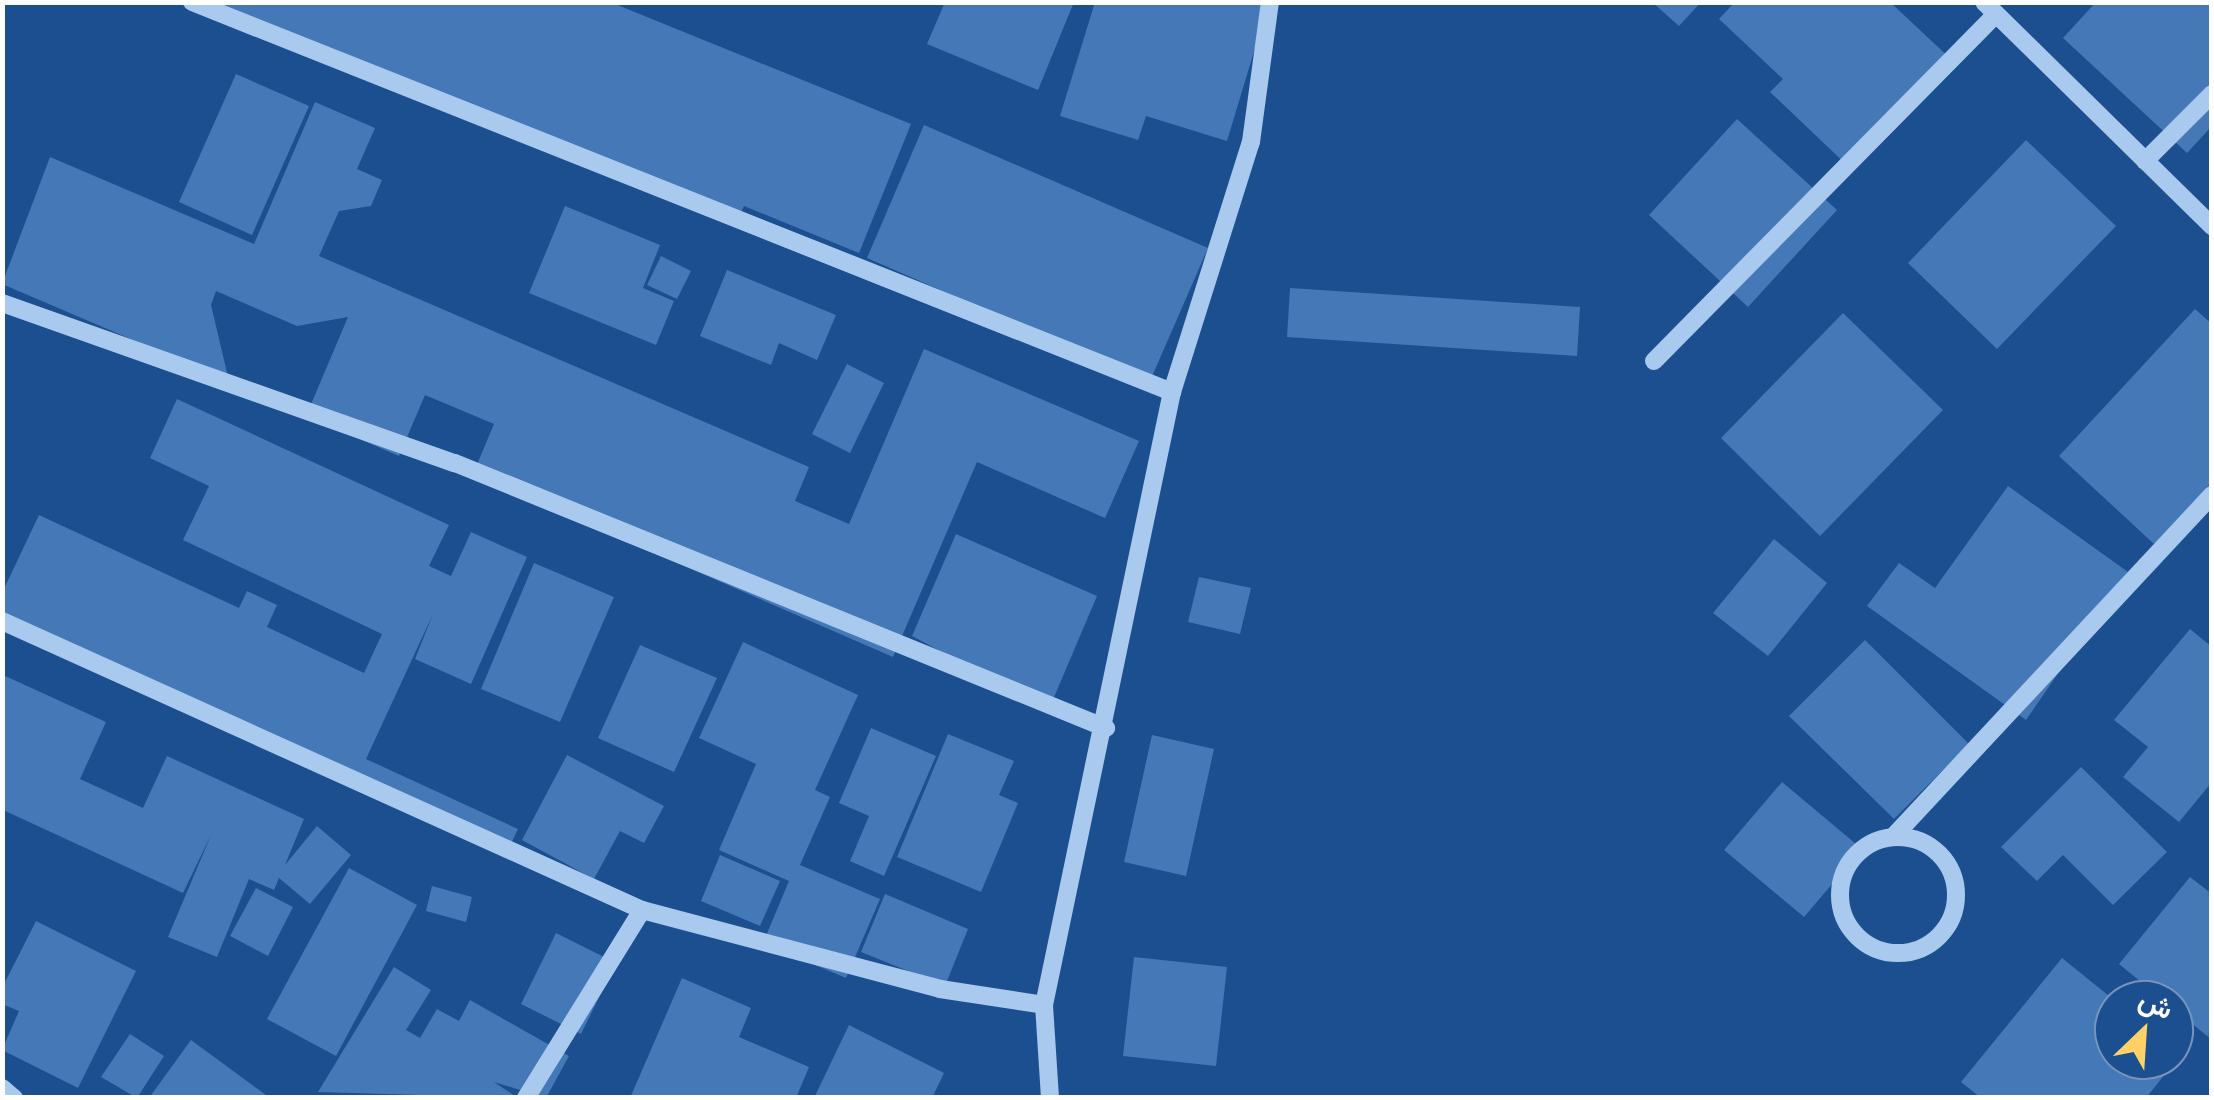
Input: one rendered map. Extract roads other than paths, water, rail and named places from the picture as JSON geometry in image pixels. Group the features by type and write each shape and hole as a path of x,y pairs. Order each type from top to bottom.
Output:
{"street":[{"path":"192,2 1172,392"},
{"path":"1050,1098 1044,1005 1106,728 1172,392 1251,142 1270,2"},
{"path":"1654,360 1990,8 2212,226"},
{"path":"2145,161 2212,94"},
{"path":"2,303 455,463 1106,728"},
{"path":"1893,837 1943,858 1956,894 1946,928 1898,953 1862,940 1841,907 1858,853 1893,837 2212,495"},
{"path":"2,621 642,910 922,984 1044,1005"},
{"path":"526,1098 642,910"},
{"path":"2,1088 14,1098"}]}
